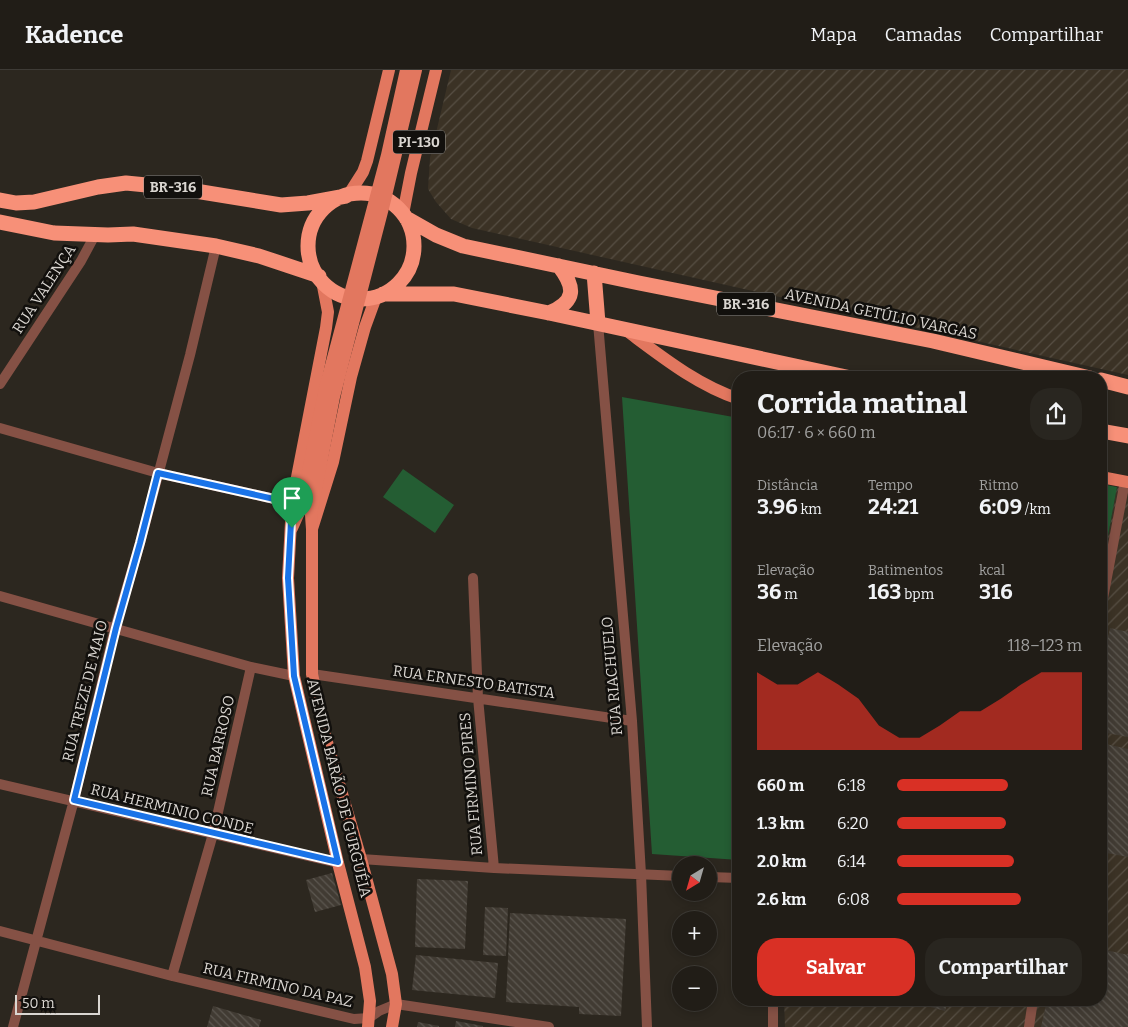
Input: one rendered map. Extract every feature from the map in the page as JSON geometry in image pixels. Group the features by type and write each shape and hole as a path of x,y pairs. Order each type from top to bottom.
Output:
{"highway":[{"name":"AVENIDA GETÚLIO VARGAS","path":"0,200 16,203 34,202 98,187 126,183 177,188 281,205 308,203 364,193 379,196 393,203 405,216 436,235 463,246 933,341 1060,371"},
{"name":"AVENIDA BARÃO DE GURGUÉIA","path":"321,278 312,263 308,243 313,223 318,215 332,202 347,195"},
{"path":"379,295 400,283 409,268 414,252 413,235 405,216"},
{"path":"0,222 54,233 133,234 216,246 259,256 321,278 329,288 347,296 366,298 379,295 454,294 819,371"},
{"path":"549,313 564,305 570,294 569,280 559,266"},
{"path":"594,273 598,323"},
{"path":"1107,381 1128,386"},
{"path":"1107,432 1128,436"}],"main road":[{"name":"PI-130","path":"347,195 363,172 367,161 388,70"},
{"path":"292,528 300,510 325,388 387,155 406,70"},
{"path":"312,529 311,515 334,397 384,204 416,70"},
{"name":"PI-130","path":"405,216 411,173 436,70"},
{"name":"AVENIDA BARÃO DE GURGUÉIA","path":"321,278 328,312 326,328 292,503 288,578 294,676 365,967 369,992 368,1022"},
{"name":"AVENIDA BARÃO DE GURGUÉIA","path":"379,295 364,327 333,462 312,529 312,674 324,732 392,974 396,1004 392,1027"},
{"path":"625,329 692,376 718,391 732,396"},
{"path":"1107,478 1126,482"}],"street":[{"name":"RUA VALENÇA","path":"0,384 76,268 95,235"},
{"name":"RUA TREZE DE MAIO","path":"13,1027 74,800 116,628 190,355 216,246"},
{"name":"RUA RIACHUELO","path":"598,323 632,721 647,1027"},
{"path":"0,428 158,473 292,503"},
{"path":"1107,579 1126,482"},
{"name":"RUA FIRMINO PIRES","path":"473,578 478,698 494,868"},
{"path":"0,596 251,667 294,676"},
{"name":"RUA BARROSO","path":"172,976 213,834 251,667"},
{"name":"RUA ERNESTO BATISTA","path":"312,674 632,721"},
{"name":"RUA HERMINIO CONDE","path":"0,784 338,862"},
{"path":"361,859 494,868 672,876"},
{"path":"718,877 732,878"},
{"name":"RUA FIRMINO DA PAZ","path":"0,931 172,976 368,1022 379,1011 396,1004"},
{"path":"396,1004 549,1027"},
{"path":"773,1006 773,1027"},
{"path":"1028,1027 1032,1006"}],"shaded area":[{"path":"451,70 1128,70 1128,375 472,228 451,219 436,202 428,189 430,158"},
{"path":"1117,487 1128,489 1128,1027 785,1027 784,1006 1107,1006 1107,541"}],"green space":[{"path":"622,397 732,417 732,860 718,859 718,856 652,854"},
{"path":"403,469 454,505 435,533 383,497"},
{"path":"1107,485 1117,487 1107,541"}],"building":[{"path":"1110,628 1128,632 1128,737 1107,733 1107,643"},
{"path":"1107,744 1128,749 1128,857 1107,853"},
{"path":"332,873 341,905 315,912 306,880"},
{"path":"417,879 468,881 465,949 415,947"},
{"path":"485,907 508,908 506,956 483,955"},
{"path":"510,913 626,919 621,1016 579,1014 579,1007 506,1002"},
{"path":"1107,950 1128,955 1128,1027 1041,1027 1046,1006 1107,1006"},
{"path":"416,955 498,963 495,998 412,990"},
{"path":"213,1006 261,1020 259,1027 207,1027"},
{"path":"927,1006 946,1006 945,1011"},
{"path":"456,1021 483,1026 483,1027 455,1027"},
{"path":"418,1022 439,1026 439,1027 417,1027"}],"route":[{"path":"158,473 292,503 292,528 288,578 294,676 338,862 271,848 74,800 116,628 158,473"}]}
